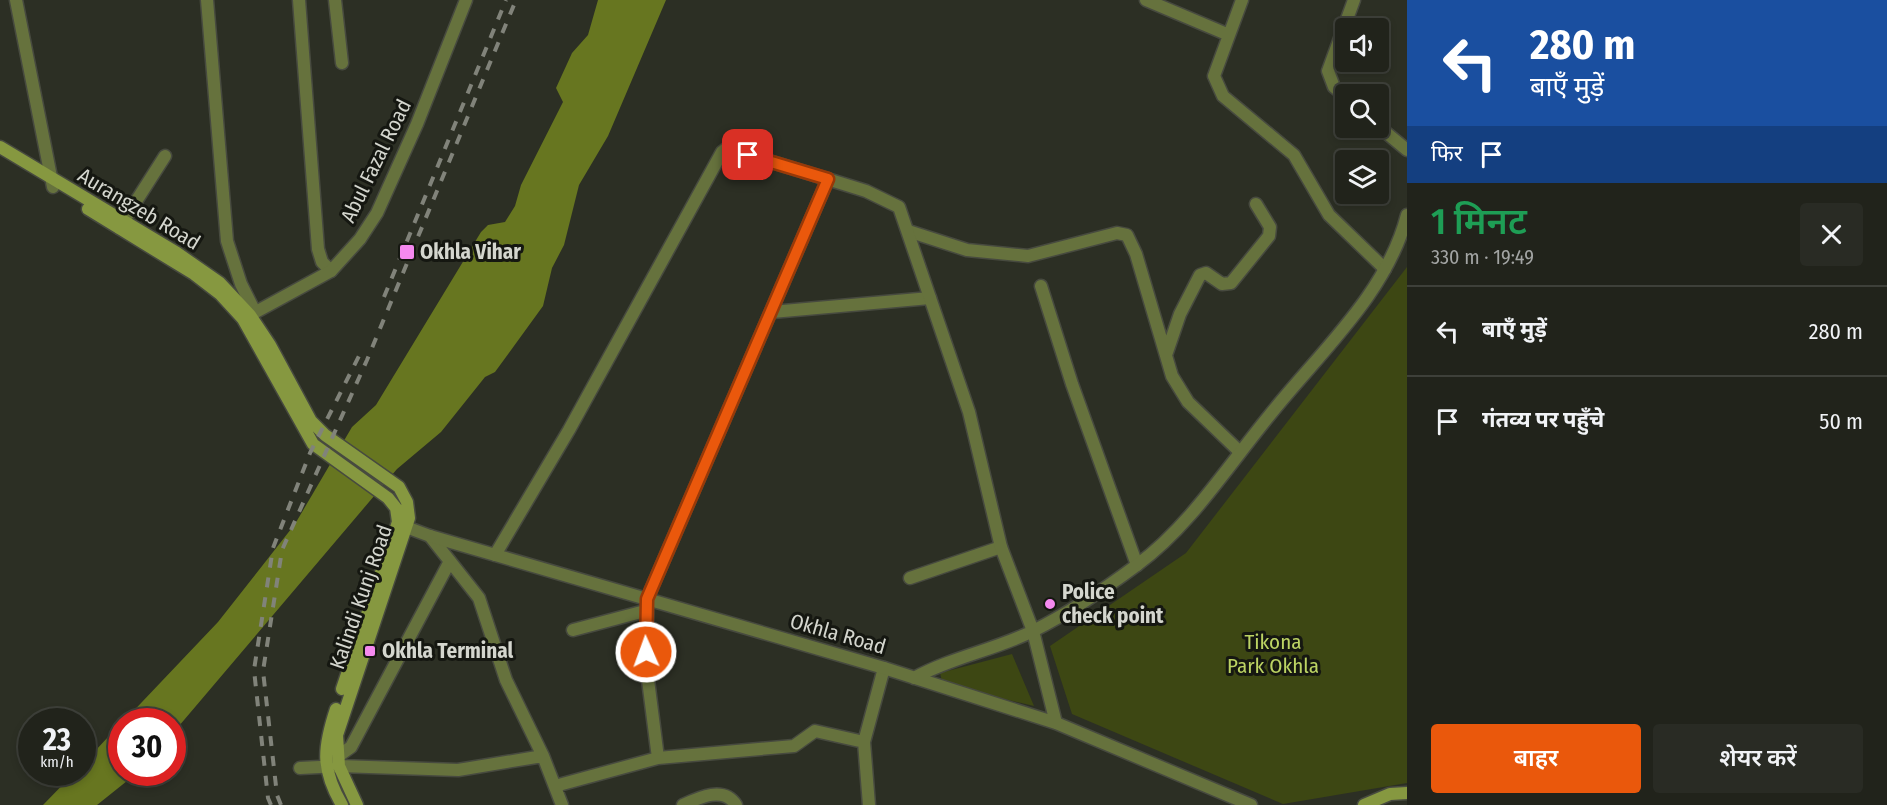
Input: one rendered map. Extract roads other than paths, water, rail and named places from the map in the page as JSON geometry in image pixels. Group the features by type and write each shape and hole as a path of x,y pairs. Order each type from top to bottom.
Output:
{"main road":[{"name":"Aurangzeb Road","path":"0,147 122,225 249,316"},
{"name":"Aurangzeb Road","path":"0,156 53,183"},
{"name":"Kalindi Kunj Road","path":"249,316 313,444 326,456 388,498 396,508 398,522 329,730 325,766 331,785 342,805"},
{"name":"Kalindi Kunj Road","path":"280,374 311,421 337,444 399,487 409,510 406,527 341,717 337,735 338,762 357,805"},
{"path":"1364,805 1390,794 1407,793"}],"street":[{"path":"16,0 53,183"},
{"path":"207,0 227,241 249,316"},
{"path":"299,0 318,249 322,262 331,271"},
{"path":"335,0 342,63"},
{"name":"Abul Fazal Road","path":"249,316 331,271 360,239 376,213 417,124 466,0"},
{"path":"1146,0 1229,35"},
{"path":"1242,0 1214,76 1223,96 1294,155 1329,215 1385,269"},
{"path":"1335,88 1328,71 1354,0"},
{"path":"1389,135 1407,150"},
{"path":"495,555 569,430 723,150 727,148 828,179 895,204 901,212 969,412 1001,547 1033,631 1056,723"},
{"path":"122,225 165,156"},
{"path":"658,758 647,672 646,605 828,179"},
{"path":"1166,355 1180,314 1200,275 1206,273 1222,284 1231,283 1269,236 1270,227 1256,204"},
{"path":"915,678 931,669 1033,631 1137,565 1174,531 1355,311 1385,269 1400,240 1407,215"},
{"path":"908,231 967,250 1028,256 1117,233 1127,235 1136,254 1173,376 1188,402 1240,452"},
{"path":"1041,286 1072,384 1137,565"},
{"path":"772,312 930,298"},
{"name":"Okhla Road","path":"406,527 646,605 884,668 1056,723 1251,805"},
{"path":"429,536 479,598 506,680 543,756 562,805"},
{"path":"910,579 1001,547"},
{"path":"338,762 351,747 450,561"},
{"path":"573,630 646,605"},
{"path":"869,805 864,742 884,668"},
{"path":"555,786 658,758 794,746 815,731 864,742"},
{"path":"300,768 325,766 338,762 458,770 543,756"},
{"path":"683,805 721,793 730,797 736,805"}],"railway":[{"path":"384,297 506,0"},
{"path":"281,805 277,795 263,671 282,550 367,360 516,0"},
{"path":"271,805 268,798 254,670 273,548 310,453 361,352"}],"place":[{"name":"Okhla Vihar","path":"407,252"},
{"name":"Police check point","path":"1050,604"},
{"name":"Okhla Terminal","path":"370,651"}],"park label":[{"name":"Tikona Park Okhla","path":"1273,654"}]}
